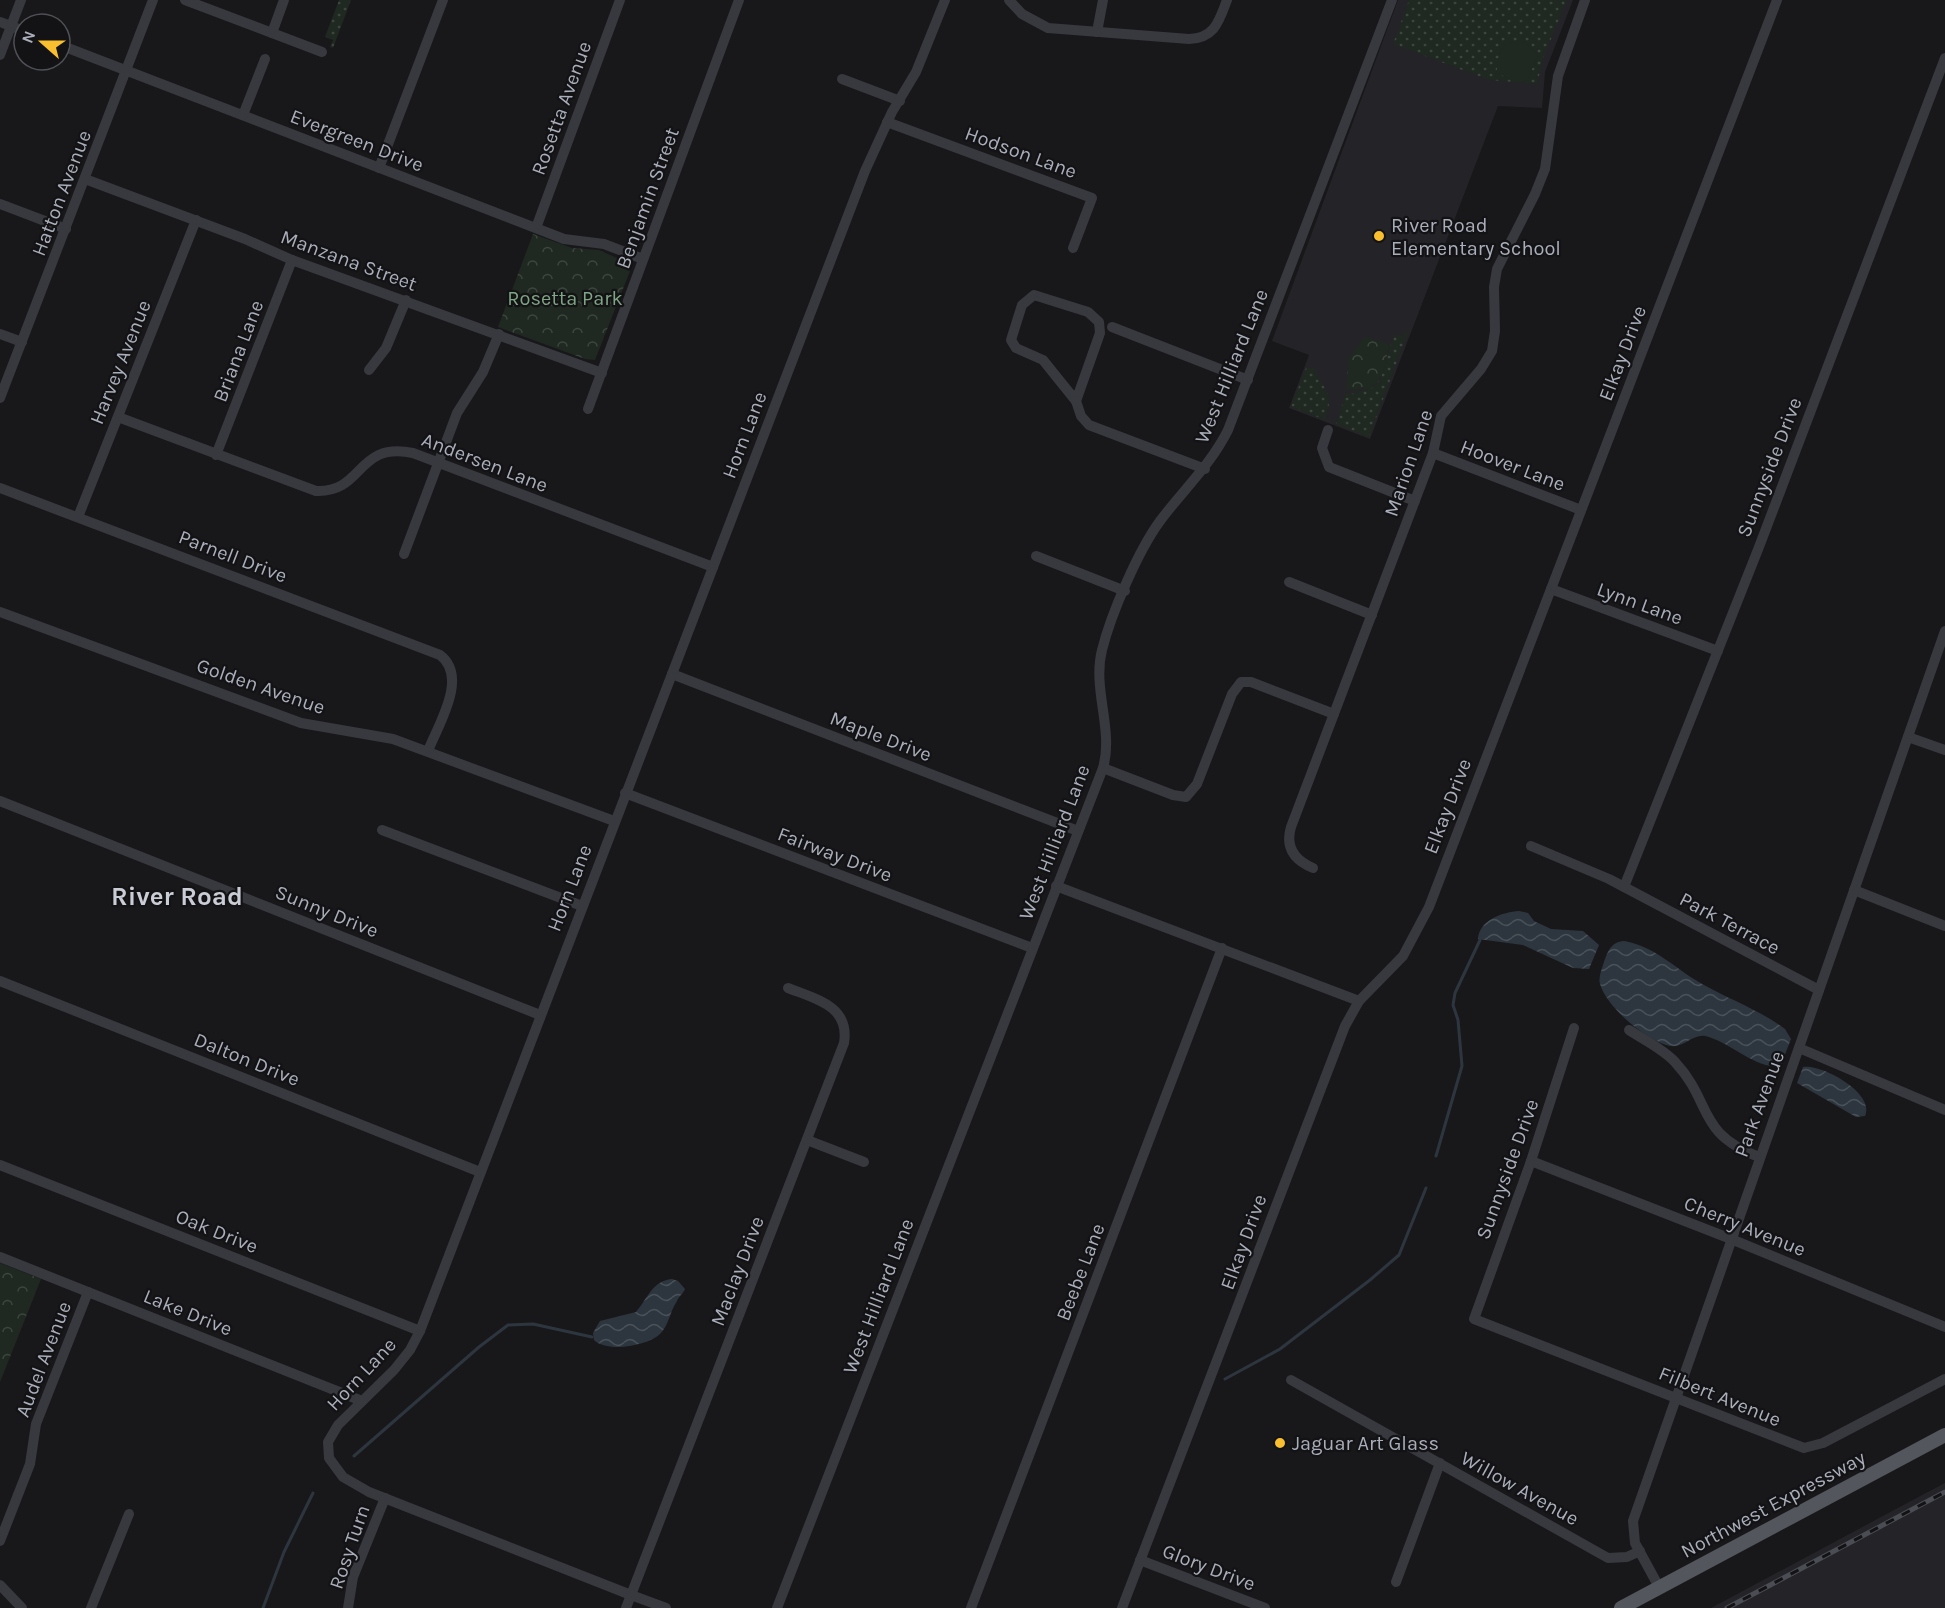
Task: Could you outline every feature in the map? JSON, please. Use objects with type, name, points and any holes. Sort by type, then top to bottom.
[{"type":"main road","name":"Northwest Expressway","points":[[1621,1608],[1945,1435]]},
{"type":"street","points":[[0,55],[21,0]]},
{"type":"street","name":"Hatton Avenue","points":[[0,398],[153,0]]},
{"type":"street","points":[[185,0],[322,52]]},
{"type":"street","points":[[272,33],[284,0]]},
{"type":"street","points":[[379,168],[443,0]]},
{"type":"street","name":"Rosetta Avenue","points":[[536,228],[620,0]]},
{"type":"street","name":"Benjamin Street","points":[[588,409],[739,0]]},
{"type":"street","name":"Horn Lane","points":[[666,1608],[385,1498],[343,1477],[328,1458],[330,1438],[405,1357],[420,1331],[857,191],[887,122],[916,72],[945,0]]},
{"type":"street","points":[[1009,0],[1022,14],[1048,28],[1189,39],[1204,38],[1211,33],[1227,0]]},
{"type":"street","points":[[1097,32],[1103,0]]},
{"type":"street","name":"West Hilliard Lane","points":[[777,1608],[1102,768],[1106,743],[1100,688],[1100,662],[1105,640],[1125,591],[1158,523],[1205,469],[1224,438],[1392,0]]},
{"type":"street","name":"Marion Lane","points":[[1313,868],[1293,855],[1289,834],[1415,501],[1432,453],[1441,416],[1481,369],[1492,351],[1495,331],[1494,286],[1497,269],[1545,170],[1556,83],[1585,0]]},
{"type":"street","name":"Elkay Drive","points":[[1122,1608],[1345,1026],[1359,1001],[1403,956],[1422,922],[1777,0]]},
{"type":"street","points":[[0,22],[11,26]]},
{"type":"street","name":"Evergreen Drive","points":[[72,49],[536,228],[573,241],[604,244],[643,259]]},
{"type":"street","name":"Sunnyside Drive","points":[[1624,887],[1718,651],[1945,58]]},
{"type":"street","points":[[243,115],[265,59]]},
{"type":"street","points":[[842,79],[900,101]]},
{"type":"street","name":"Hodson Lane","points":[[887,122],[1092,198],[1073,248]]},
{"type":"street","name":"Manzana Street","points":[[85,179],[196,220],[292,260],[602,373]]},
{"type":"street","points":[[0,204],[66,229]]},
{"type":"street","name":"Harvey Avenue","points":[[78,517],[196,220]]},
{"type":"street","name":"Briana Lane","points":[[216,455],[292,260]]},
{"type":"street","points":[[1077,401],[1100,333],[1099,322],[1088,312],[1039,295],[1029,297],[1022,305],[1012,331],[1013,343],[1016,348],[1043,360],[1077,401],[1081,416],[1089,425],[1205,469]]},
{"type":"street","points":[[369,370],[386,348],[406,300]]},
{"type":"street","points":[[1112,327],[1248,380]]},
{"type":"street","points":[[0,334],[22,342]]},
{"type":"street","points":[[404,554],[462,402],[483,372],[498,334]]},
{"type":"street","name":"Andersen Lane","points":[[118,417],[316,491],[327,491],[350,481],[373,456],[391,450],[413,453],[713,567]]},
{"type":"street","points":[[1328,430],[1322,448],[1323,456],[1329,467],[1415,501]]},
{"type":"street","name":"Hoover Lane","points":[[1432,453],[1581,510]]},
{"type":"street","name":"Parnell Drive","points":[[0,488],[434,652],[450,664],[453,684],[428,752]]},
{"type":"street","points":[[1036,556],[1125,591]]},
{"type":"street","points":[[1289,582],[1372,615]]},
{"type":"street","name":"Lynn Lane","points":[[1551,589],[1718,651]]},
{"type":"street","name":"Golden Avenue","points":[[0,612],[301,723],[379,736],[614,821]]},
{"type":"street","name":"Park Avenue","points":[[1659,1587],[1633,1538],[1633,1521],[1945,631]]},
{"type":"street","name":"Maple Drive","points":[[672,674],[1078,831]]},
{"type":"street","points":[[1102,768],[1173,795],[1185,802],[1197,784],[1239,679],[1334,714]]},
{"type":"street","points":[[1908,736],[1945,750]]},
{"type":"street","name":"Fairway Drive","points":[[625,793],[1032,948]]},
{"type":"street","name":"Sunny Drive","points":[[0,801],[540,1015]]},
{"type":"street","points":[[382,830],[582,906]]},
{"type":"street","name":"Park Terrace","points":[[1531,846],[1624,887],[1819,990]]},
{"type":"street","points":[[1056,886],[1359,1001]]},
{"type":"street","points":[[1854,890],[1945,926]]},
{"type":"street","name":"Beebe Lane","points":[[971,1608],[1222,948]]},
{"type":"street","name":"Dalton Drive","points":[[0,981],[480,1172]]},
{"type":"street","name":"Maclay Drive","points":[[626,1608],[844,1043],[845,1027],[831,1005],[788,988]]},
{"type":"street","name":"Sunnyside Drive","points":[[1476,1321],[1473,1315],[1532,1161],[1575,1028]]},
{"type":"street","points":[[1629,1030],[1675,1062],[1690,1082],[1717,1133],[1732,1145],[1759,1157]]},
{"type":"street","points":[[1799,1048],[1945,1110]]},
{"type":"street","points":[[807,1140],[864,1162]]},
{"type":"street","name":"Cherry Avenue","points":[[1532,1161],[1731,1239],[1945,1327]]},
{"type":"street","name":"Oak Drive","points":[[0,1165],[420,1331]]},
{"type":"street","name":"Lake Drive","points":[[0,1257],[362,1401]]},
{"type":"street","name":"Audel Avenue","points":[[0,1541],[30,1464],[38,1417],[88,1292]]},
{"type":"street","name":"Filbert Avenue","points":[[1476,1321],[1804,1448],[1823,1443],[1945,1379]]},
{"type":"street","name":"Willow Avenue","points":[[1291,1380],[1608,1557],[1628,1557],[1640,1551]]},
{"type":"street","points":[[1396,1582],[1440,1463]]},
{"type":"street","name":"Rosy Turn","points":[[348,1608],[353,1577],[385,1498]]},
{"type":"street","points":[[92,1608],[129,1514]]},
{"type":"street","name":"Glory Drive","points":[[1140,1560],[1265,1608]]},
{"type":"street","points":[[0,1585],[22,1608]]},
{"type":"shaded area","name":"River Road Elementary School","points":[[1398,0],[1573,0],[1545,72],[1542,108],[1498,106],[1370,439],[1289,408],[1309,355],[1272,341]]},
{"type":"shaded area","points":[[1945,1483],[1945,1608],[1711,1608],[1924,1494]]},
{"type":"green space","points":[[339,0],[351,0],[333,48],[330,47],[333,40],[325,37]]},
{"type":"green space","points":[[1409,0],[1567,0],[1544,56],[1537,84],[1489,80],[1393,44]]},
{"type":"green space","points":[[1515,41],[1525,43],[1538,54],[1528,79],[1521,83],[1496,73],[1502,49]]},
{"type":"green space","name":"Rosetta Park","points":[[533,234],[572,248],[599,250],[630,264],[630,271],[595,360],[585,359],[498,327]]},
{"type":"green space","points":[[1409,329],[1369,437],[1336,424],[1346,393],[1356,394],[1355,391],[1366,390],[1374,386],[1380,379],[1396,334],[1402,336]]},
{"type":"green space","points":[[1365,336],[1389,344],[1384,369],[1370,389],[1346,390],[1348,359]]},
{"type":"green space","points":[[1314,367],[1330,398],[1326,420],[1291,407],[1306,368]]},
{"type":"green space","points":[[0,1263],[41,1279],[0,1382]]},
{"type":"water","points":[[1519,911],[1528,913],[1534,921],[1551,929],[1583,931],[1599,945],[1589,969],[1573,968],[1523,945],[1478,939],[1479,932],[1487,922],[1499,915]]},
{"type":"water","points":[[1624,941],[1646,948],[1704,985],[1756,1011],[1785,1029],[1791,1039],[1780,1067],[1752,1060],[1704,1036],[1699,1036],[1681,1045],[1671,1046],[1651,1038],[1630,1023],[1611,1003],[1600,984],[1601,970],[1609,951],[1616,943]]},
{"type":"water","points":[[1803,1067],[1822,1070],[1845,1082],[1862,1098],[1866,1107],[1865,1116],[1856,1117],[1797,1083]]},
{"type":"water","points":[[665,1280],[678,1281],[685,1289],[660,1334],[637,1345],[617,1347],[600,1344],[594,1340],[593,1333],[600,1321],[636,1312],[655,1287]]},
{"type":"waterway","points":[[1436,1156],[1462,1066],[1458,1020],[1453,1005],[1455,993],[1480,940]]},
{"type":"waterway","points":[[1225,1379],[1280,1349],[1399,1255],[1426,1188]]},
{"type":"waterway","points":[[354,1456],[479,1347],[508,1325],[533,1324],[592,1337]]},
{"type":"waterway","points":[[263,1608],[284,1552],[313,1493]]},
{"type":"railway","points":[[1727,1608],[1945,1492]]},
{"type":"place","name":"River Road Elementary School","points":[[1379,236]]},
{"type":"place","name":"Jaguar Art Glass","points":[[1280,1443]]},
{"type":"district","name":"River Road","points":[[177,896]]}]
